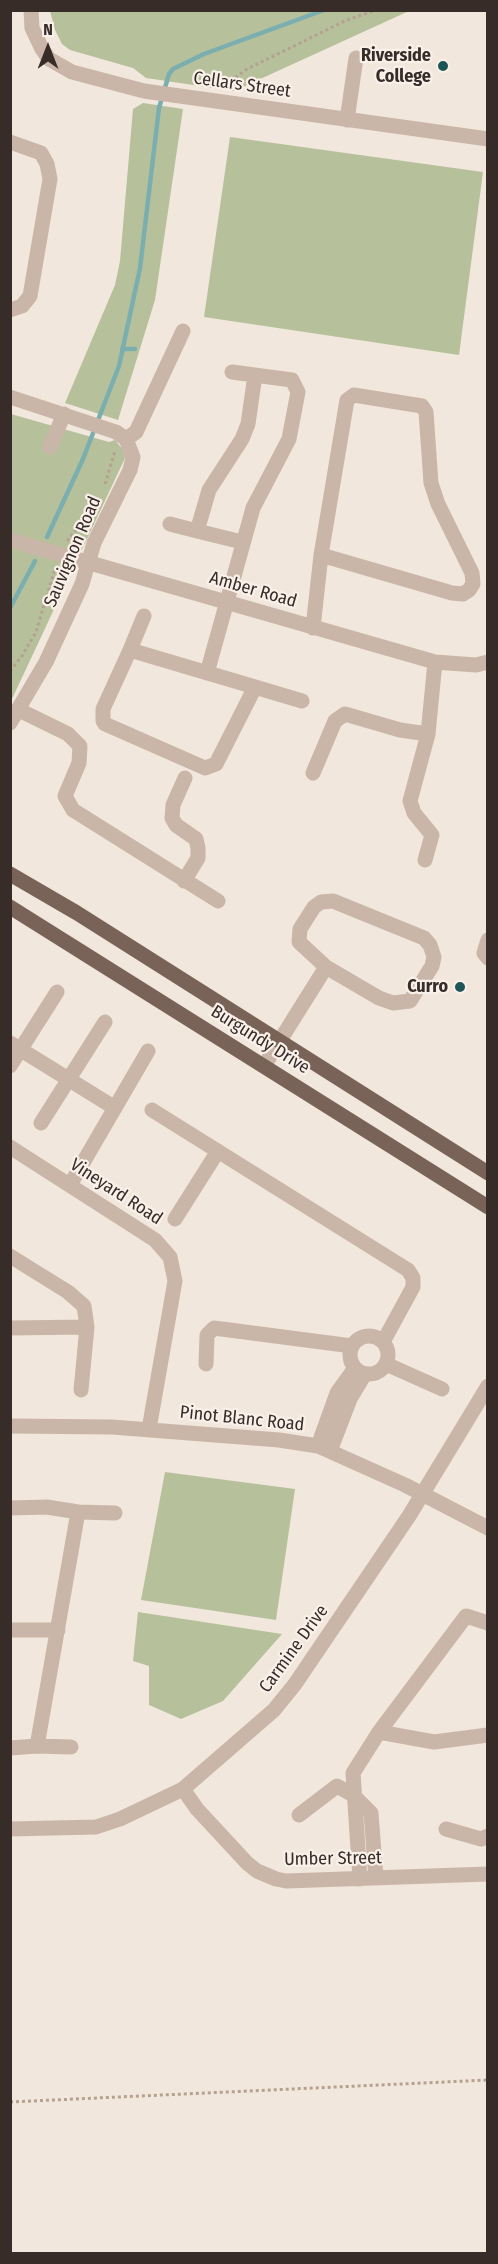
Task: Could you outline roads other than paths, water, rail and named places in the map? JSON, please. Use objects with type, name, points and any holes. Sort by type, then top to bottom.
[{"type":"main road","name":"Burgundy Drive","points":[[10,874],[488,1173]]},
{"type":"main road","name":"Burgundy Drive","points":[[10,907],[488,1207]]},
{"type":"street","name":"Cellars Street","points":[[31,10],[30,17],[36,38],[49,59],[72,72],[144,91],[488,139]]},
{"type":"street","points":[[347,120],[356,58]]},
{"type":"street","points":[[10,141],[41,153],[47,164],[50,179],[34,283],[30,296],[22,306],[10,310]]},
{"type":"street","points":[[10,397],[121,435],[136,432],[183,331]]},
{"type":"street","points":[[207,673],[252,508],[289,440],[298,392],[292,380],[232,372]]},
{"type":"street","points":[[197,531],[209,490],[242,439],[248,424],[255,375]]},
{"type":"street","points":[[313,628],[321,555],[347,400],[354,395],[422,406],[426,412],[431,483],[438,504],[472,573],[472,584],[469,590],[463,594],[452,594],[321,555]]},
{"type":"street","points":[[50,447],[66,415]]},
{"type":"street","name":"Sauvignon Road","points":[[10,723],[46,663],[82,584],[94,543],[132,464],[132,451],[121,435]]},
{"type":"street","points":[[170,524],[242,542]]},
{"type":"street","name":"Amber Road","points":[[13,541],[435,663],[476,665],[488,662]]},
{"type":"street","points":[[144,616],[103,709],[103,721],[205,768],[220,760],[255,687]]},
{"type":"street","points":[[130,650],[302,700]]},
{"type":"street","points":[[425,860],[432,835],[414,813],[410,801],[428,734],[435,663]]},
{"type":"street","points":[[19,710],[68,734],[80,746],[79,764],[65,796],[73,810],[218,901]]},
{"type":"street","points":[[313,773],[335,721],[345,714],[400,730],[428,734]]},
{"type":"street","points":[[184,881],[198,858],[196,839],[176,825],[172,818],[173,805],[185,778]]},
{"type":"street","points":[[327,900],[424,939],[430,945],[434,957],[426,977],[410,1001],[402,1004],[379,998],[326,967],[304,949],[298,936],[314,907],[327,900]]},
{"type":"street","points":[[488,940],[484,953],[488,958]]},
{"type":"street","points":[[264,1066],[326,967]]},
{"type":"street","points":[[10,1066],[16,1046],[57,992]]},
{"type":"street","points":[[41,1123],[105,1022]]},
{"type":"street","points":[[16,1046],[115,1108]]},
{"type":"street","points":[[70,1185],[148,1051]]},
{"type":"street","points":[[152,1110],[408,1270],[413,1278],[413,1287],[382,1342]]},
{"type":"street","name":"Vineyard Road","points":[[10,1147],[155,1240],[166,1250],[173,1265],[175,1281],[149,1429]]},
{"type":"street","points":[[176,1219],[218,1151]]},
{"type":"street","points":[[10,1256],[77,1299],[86,1312],[87,1327],[81,1390]]},
{"type":"street","points":[[10,1328],[87,1327]]},
{"type":"street","points":[[206,1364],[207,1335],[214,1328],[352,1346],[366,1336],[382,1342],[388,1352],[386,1364],[377,1372],[360,1371],[350,1358],[352,1346]]},
{"type":"street","points":[[386,1364],[442,1389]]},
{"type":"street","points":[[324,1449],[350,1399],[360,1371]]},
{"type":"street","name":"Carmine Drive","points":[[10,1829],[96,1827],[120,1819],[183,1789],[204,1773],[277,1706],[423,1494],[488,1386]]},
{"type":"street","name":"Pinot Blanc Road","points":[[10,1426],[149,1429],[279,1440],[324,1449],[423,1494],[488,1528]]},
{"type":"street","points":[[10,1508],[47,1507],[78,1512],[116,1513]]},
{"type":"street","points":[[37,1746],[78,1512]]},
{"type":"street","points":[[353,1795],[353,1773],[379,1732],[466,1616],[488,1623]]},
{"type":"street","points":[[10,1630],[58,1630]]},
{"type":"street","points":[[379,1732],[434,1742],[488,1735]]},
{"type":"street","points":[[10,1748],[71,1747]]},
{"type":"street","points":[[299,1815],[337,1786],[353,1795],[371,1813],[368,1878]]},
{"type":"street","name":"Umber Street","points":[[183,1789],[197,1809],[248,1863],[268,1877],[286,1881],[488,1874]]},
{"type":"street","points":[[446,1829],[481,1839],[488,1836]]},
{"type":"waterway","points":[[47,537],[83,459],[119,366],[140,268],[159,108],[169,74],[173,69],[204,54],[324,10]]},
{"type":"waterway","points":[[122,349],[135,349]]},
{"type":"waterway","points":[[10,608],[35,561]]},
{"type":"place","name":"Riverside College","points":[[443,66]]},
{"type":"place","name":"Curro","points":[[460,987]]}]
